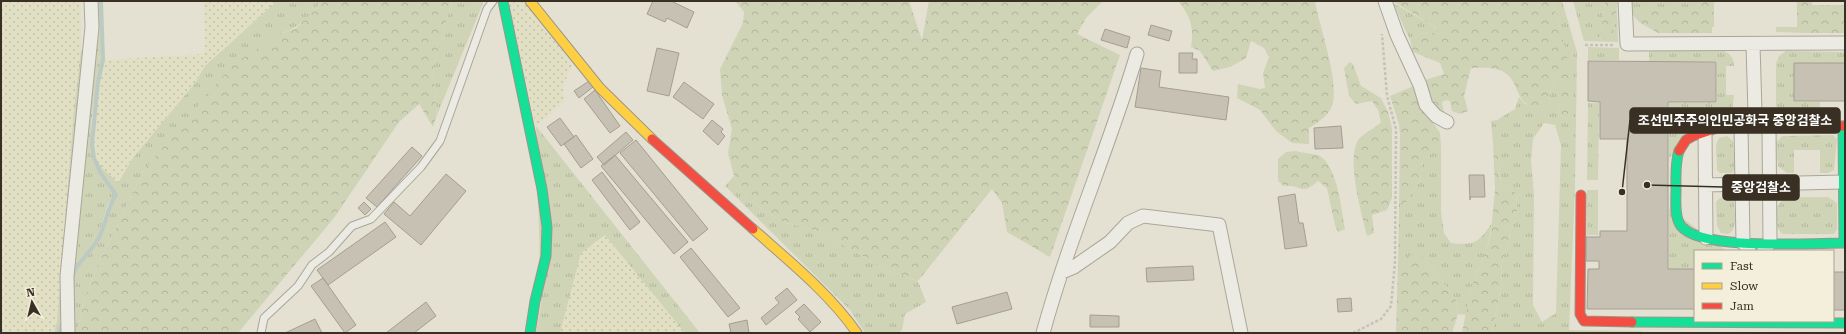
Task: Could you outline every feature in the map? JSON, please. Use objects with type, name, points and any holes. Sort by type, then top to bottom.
[{"type":"street","points":[[68,333],[67,276],[92,27],[91,1]]},
{"type":"street","points":[[503,1],[542,190],[547,227],[546,256],[535,301],[530,333]]},
{"type":"street","points":[[530,1],[549,21],[601,89],[625,114],[736,213],[834,304],[850,322],[857,333]]},
{"type":"street","points":[[1385,1],[1397,35],[1420,85],[1426,105],[1436,116],[1447,122]]},
{"type":"street","points":[[1625,1],[1627,44],[1845,43]]},
{"type":"street","points":[[1753,44],[1755,112],[1768,127],[1769,184],[1766,247]]},
{"type":"street","points":[[1043,333],[1062,272],[1120,111],[1137,54]]},
{"type":"street","points":[[1747,247],[1742,184],[1741,127],[1755,112]]},
{"type":"street","points":[[1843,126],[1844,242],[1747,247],[1706,238],[1689,232],[1681,226],[1678,218],[1676,158],[1682,143],[1690,137],[1705,130],[1717,128],[1768,127],[1843,126]]},
{"type":"street","points":[[1705,130],[1706,238]]},
{"type":"street","points":[[1705,185],[1843,182]]},
{"type":"street","points":[[1581,195],[1580,314],[1584,321],[1756,326],[1845,324]]},
{"type":"street","points":[[1062,272],[1074,267],[1110,242],[1128,223],[1143,216],[1220,225],[1241,333]]},
{"type":"lane","points":[[261,333],[264,318],[298,286],[312,265],[329,252],[352,226],[371,219],[421,167],[440,141],[487,9],[493,1]]},
{"type":"path","points":[[1353,333],[1381,319],[1391,306],[1395,262],[1396,129],[1387,96],[1383,32]]},
{"type":"path","points":[[1585,45],[1627,44]]},
{"type":"shaded area","points":[[1,1],[81,1],[81,50],[74,109],[57,321],[54,333],[1,333]]},
{"type":"shaded area","points":[[204,1],[277,1],[205,66],[195,83],[133,158],[118,184],[103,169],[95,158],[93,144],[99,82],[104,60],[202,54],[205,51]]},
{"type":"shaded area","points":[[508,1],[526,1],[573,65],[564,83],[563,92],[565,101],[536,126]]},
{"type":"shaded area","points":[[605,235],[685,333],[560,333],[581,253]]},
{"type":"green space","points":[[92,1],[100,1],[102,60],[95,54]]},
{"type":"green space","points":[[277,1],[322,1],[303,22],[278,35],[144,170],[94,273],[83,304],[77,333],[70,333],[68,277],[91,48],[102,60],[95,95],[91,148],[99,173],[115,195],[108,204],[97,240],[77,266],[72,277],[73,320],[75,319],[74,277],[79,267],[98,241],[110,205],[117,196],[101,172],[95,158],[103,169],[118,183],[133,158],[195,83],[205,66]]},
{"type":"green space","points":[[322,1],[452,1],[433,69],[437,115],[433,127],[419,104],[399,122],[334,218],[238,333],[77,333],[83,304],[94,273],[144,170],[232,65],[278,35],[296,28],[317,8]]},
{"type":"green space","points":[[452,1],[484,1],[437,115],[433,69]]},
{"type":"green space","points":[[735,1],[909,1],[922,40],[929,1],[1103,1],[1086,18],[1077,34],[1120,55],[1050,257],[1007,232],[1002,203],[992,189],[918,281],[888,271],[821,232],[783,222],[748,200],[734,176],[728,153],[732,129],[722,95],[720,69],[743,23],[744,12]]},
{"type":"green space","points":[[1178,1],[1315,1],[1329,57],[1334,87],[1333,100],[1330,110],[1326,116],[1309,128],[1309,144],[1292,143],[1276,131],[1260,110],[1237,98],[1238,84],[1260,89],[1265,88],[1263,73],[1269,57],[1264,48],[1251,41],[1246,58],[1230,67],[1213,71],[1200,51],[1191,47],[1192,28],[1189,17]]},
{"type":"green space","points":[[1392,1],[1552,1],[1561,30],[1569,75],[1570,89],[1567,119],[1559,115],[1560,87],[1554,79],[1551,88],[1549,106],[1538,110],[1524,102],[1511,78],[1499,70],[1489,68],[1471,68],[1464,96],[1468,111],[1460,114],[1452,111],[1450,101],[1447,100],[1443,101],[1442,103],[1444,113],[1433,103],[1425,80],[1444,74],[1440,63],[1413,52],[1410,40],[1425,33],[1432,35],[1439,34],[1434,26]]},
{"type":"green space","points":[[1552,1],[1562,1],[1577,52],[1575,187],[1569,330],[1641,331],[1641,333],[1492,333],[1501,287],[1502,262],[1517,211],[1516,193],[1507,187],[1501,187],[1497,143],[1493,143],[1491,121],[1497,120],[1515,109],[1519,97],[1525,104],[1549,106],[1551,88],[1554,79],[1561,87],[1559,115],[1567,119],[1560,27]],"holes":[[[1544,123],[1555,125],[1561,145],[1556,313],[1542,322],[1533,305],[1534,195],[1531,160],[1533,139]]]},
{"type":"green space","points":[[1573,1],[1605,1],[1600,39],[1614,31],[1617,10],[1618,42],[1584,41]]},
{"type":"green space","points":[[1605,1],[1617,1],[1616,20],[1611,39],[1600,39]]},
{"type":"green space","points":[[1631,1],[1695,1],[1695,7],[1639,7],[1639,22],[1633,15]]},
{"type":"green space","points":[[1695,1],[1714,1],[1714,27],[1712,27],[1712,33],[1658,33],[1639,22],[1639,7],[1695,7]]},
{"type":"green space","points":[[1797,1],[1812,1],[1812,5],[1845,5],[1845,33],[1805,33],[1805,27],[1797,27]]},
{"type":"green space","points":[[1393,3],[1434,26],[1439,35],[1425,33],[1410,40]]},
{"type":"green space","points":[[1776,27],[1805,27],[1805,33],[1776,32]]},
{"type":"green space","points":[[1588,47],[1619,48],[1619,60],[1588,60]]},
{"type":"green space","points":[[81,50],[85,51],[63,322],[60,325],[58,333],[54,333],[57,321],[74,109]]},
{"type":"green space","points":[[1649,51],[1724,51],[1732,57],[1734,66],[1726,66],[1726,95],[1734,95],[1732,112],[1725,118],[1708,124],[1669,158],[1669,103],[1717,103],[1717,61],[1649,61]]},
{"type":"green space","points":[[1786,51],[1845,52],[1845,63],[1794,63],[1794,102],[1820,102],[1820,112],[1814,118],[1785,119],[1776,110],[1776,63],[1779,56]]},
{"type":"green space","points":[[1350,62],[1353,64],[1361,86],[1381,98],[1388,112],[1392,128],[1392,198],[1387,210],[1372,215],[1374,233],[1367,236],[1354,172],[1355,148],[1359,139],[1381,122],[1378,110],[1372,101],[1356,104],[1349,96],[1344,68]]},
{"type":"green space","points":[[1416,85],[1424,109],[1440,133],[1441,145],[1423,160],[1420,181],[1405,204],[1399,204],[1400,134],[1399,124],[1390,96]]},
{"type":"green space","points":[[1588,103],[1599,103],[1598,180],[1587,180]]},
{"type":"green space","points":[[536,126],[700,333],[685,333],[605,235],[581,253],[560,333],[536,333],[541,303]]},
{"type":"green space","points":[[1833,135],[1837,139],[1834,170],[1828,173],[1820,173],[1820,150],[1794,150],[1794,173],[1787,173],[1778,166],[1776,143],[1782,136]]},
{"type":"green space","points":[[1727,136],[1733,141],[1735,169],[1732,173],[1720,173],[1717,170],[1716,145],[1719,138]]},
{"type":"green space","points":[[1493,143],[1497,143],[1501,187],[1507,187],[1516,193],[1517,211],[1502,262],[1501,287],[1492,333],[1462,333],[1470,290],[1487,250],[1491,232],[1495,189]]},
{"type":"green space","points":[[1441,145],[1441,212],[1444,233],[1451,243],[1471,243],[1480,238],[1492,223],[1487,250],[1470,290],[1467,315],[1458,314],[1456,299],[1424,258],[1398,262],[1399,204],[1405,204],[1420,181],[1423,160]]},
{"type":"green space","points":[[1296,151],[1318,155],[1326,162],[1335,179],[1345,229],[1338,232],[1335,225],[1327,188],[1318,181],[1308,188],[1301,189],[1284,186],[1278,181],[1278,159],[1286,152]]},
{"type":"green space","points":[[734,176],[748,200],[783,222],[821,232],[888,271],[918,281],[926,302],[905,314],[902,330],[899,333],[865,333],[850,310],[725,186]]},
{"type":"green space","points":[[1587,190],[1598,190],[1598,235],[1587,235]]},
{"type":"green space","points":[[1787,197],[1828,197],[1837,203],[1837,229],[1834,234],[1782,234],[1775,219],[1779,204]]},
{"type":"green space","points":[[1720,198],[1731,198],[1734,201],[1735,224],[1734,228],[1728,234],[1721,233],[1717,226],[1716,202]]},
{"type":"green space","points":[[1669,208],[1726,250],[1694,250],[1694,269],[1669,269]]},
{"type":"green space","points":[[1415,253],[1424,258],[1456,299],[1458,314],[1452,333],[1396,333],[1398,262]]},
{"type":"building","points":[[653,1],[671,1],[694,12],[687,28],[667,18],[665,22],[647,14]]},
{"type":"building","points":[[1151,25],[1172,31],[1169,41],[1148,35]]},
{"type":"building","points":[[1105,29],[1130,37],[1127,48],[1101,40]]},
{"type":"building","points":[[657,48],[679,53],[669,96],[647,91]]},
{"type":"building","points":[[1179,53],[1193,53],[1192,59],[1197,59],[1197,73],[1179,73]]},
{"type":"building","points":[[1588,61],[1716,62],[1716,102],[1668,102],[1668,269],[1694,269],[1694,309],[1587,309],[1588,269],[1599,269],[1599,261],[1586,261],[1586,237],[1600,237],[1600,231],[1627,231],[1627,139],[1600,139],[1600,102],[1588,101]]},
{"type":"building","points":[[1794,63],[1845,63],[1845,101],[1794,101]]},
{"type":"building","points":[[1141,68],[1161,71],[1159,87],[1229,97],[1226,120],[1135,107]]},
{"type":"building","points":[[589,81],[593,87],[579,98],[574,91]]},
{"type":"building","points":[[684,82],[714,104],[703,119],[673,97]]},
{"type":"building","points":[[595,90],[620,126],[610,133],[584,99]]},
{"type":"building","points":[[560,118],[574,137],[561,146],[547,127]]},
{"type":"building","points":[[712,120],[723,129],[721,132],[725,136],[718,145],[703,131]]},
{"type":"building","points":[[1341,126],[1343,148],[1315,149],[1314,128]]},
{"type":"building","points":[[626,132],[633,140],[604,165],[597,157]]},
{"type":"building","points":[[576,135],[593,159],[581,168],[564,144]]},
{"type":"building","points":[[636,140],[708,229],[693,241],[620,153]]},
{"type":"building","points":[[412,147],[422,156],[377,207],[366,198]]},
{"type":"building","points":[[615,155],[688,242],[674,254],[601,166]]},
{"type":"building","points":[[602,172],[640,222],[630,230],[592,180]]},
{"type":"building","points":[[446,174],[466,191],[421,245],[384,214],[394,202],[410,216]]},
{"type":"building","points":[[1469,175],[1484,175],[1485,197],[1470,197],[1470,200]]},
{"type":"building","points":[[1295,194],[1299,223],[1303,223],[1307,246],[1285,249],[1278,197]]},
{"type":"building","points":[[364,202],[371,209],[365,215],[358,208]]},
{"type":"building","points":[[385,222],[396,237],[328,285],[317,270]]},
{"type":"building","points":[[691,248],[740,308],[728,317],[680,257]]},
{"type":"building","points":[[1193,266],[1194,280],[1147,282],[1146,268]]},
{"type":"building","points":[[1834,272],[1845,272],[1845,310],[1834,310]]},
{"type":"building","points":[[323,278],[356,325],[345,333],[311,286]]},
{"type":"building","points":[[787,288],[797,300],[766,325],[761,318],[779,303],[775,298]]},
{"type":"building","points":[[1007,292],[1012,309],[957,324],[952,307]]},
{"type":"building","points":[[1351,298],[1352,311],[1338,312],[1337,299]]},
{"type":"building","points":[[426,302],[436,316],[414,333],[386,333]]},
{"type":"building","points":[[804,304],[821,322],[810,332],[798,319],[800,317],[795,312]]},
{"type":"building","points":[[1090,315],[1119,316],[1119,327],[1090,327]]},
{"type":"building","points":[[315,319],[322,333],[285,333]]},
{"type":"building","points":[[747,320],[749,333],[731,333],[729,324]]},
{"type":"waterway","points":[[72,280],[76,269],[100,236],[110,206],[116,195],[100,172],[94,158],[92,144],[98,82],[103,60],[101,1]]},
{"type":"waterway","points":[[59,333],[61,325]]},
{"type":"traffic: fast","points":[[503,1],[542,189],[547,227],[546,256],[535,301],[530,333]]},
{"type":"traffic: fast","points":[[1679,151],[1676,170],[1676,213],[1681,226],[1692,234],[1710,239],[1758,244],[1844,243],[1843,126]]},
{"type":"traffic: fast","points":[[1632,322],[1845,323]]},
{"type":"traffic: slow","points":[[530,1],[600,88],[652,139]]},
{"type":"traffic: slow","points":[[753,229],[821,291],[834,304],[857,333]]},
{"type":"traffic: jam","points":[[1679,151],[1686,140],[1693,136],[1717,128],[1843,126]]},
{"type":"traffic: jam","points":[[652,139],[753,229]]},
{"type":"traffic: jam","points":[[1581,195],[1580,314],[1584,321],[1632,322]]},
{"type":"place","name":"중앙검찰소","points":[[1647,185]]},
{"type":"place","name":"조선민주주의인민공화국 중앙검찰소","points":[[1622,192]]}]
